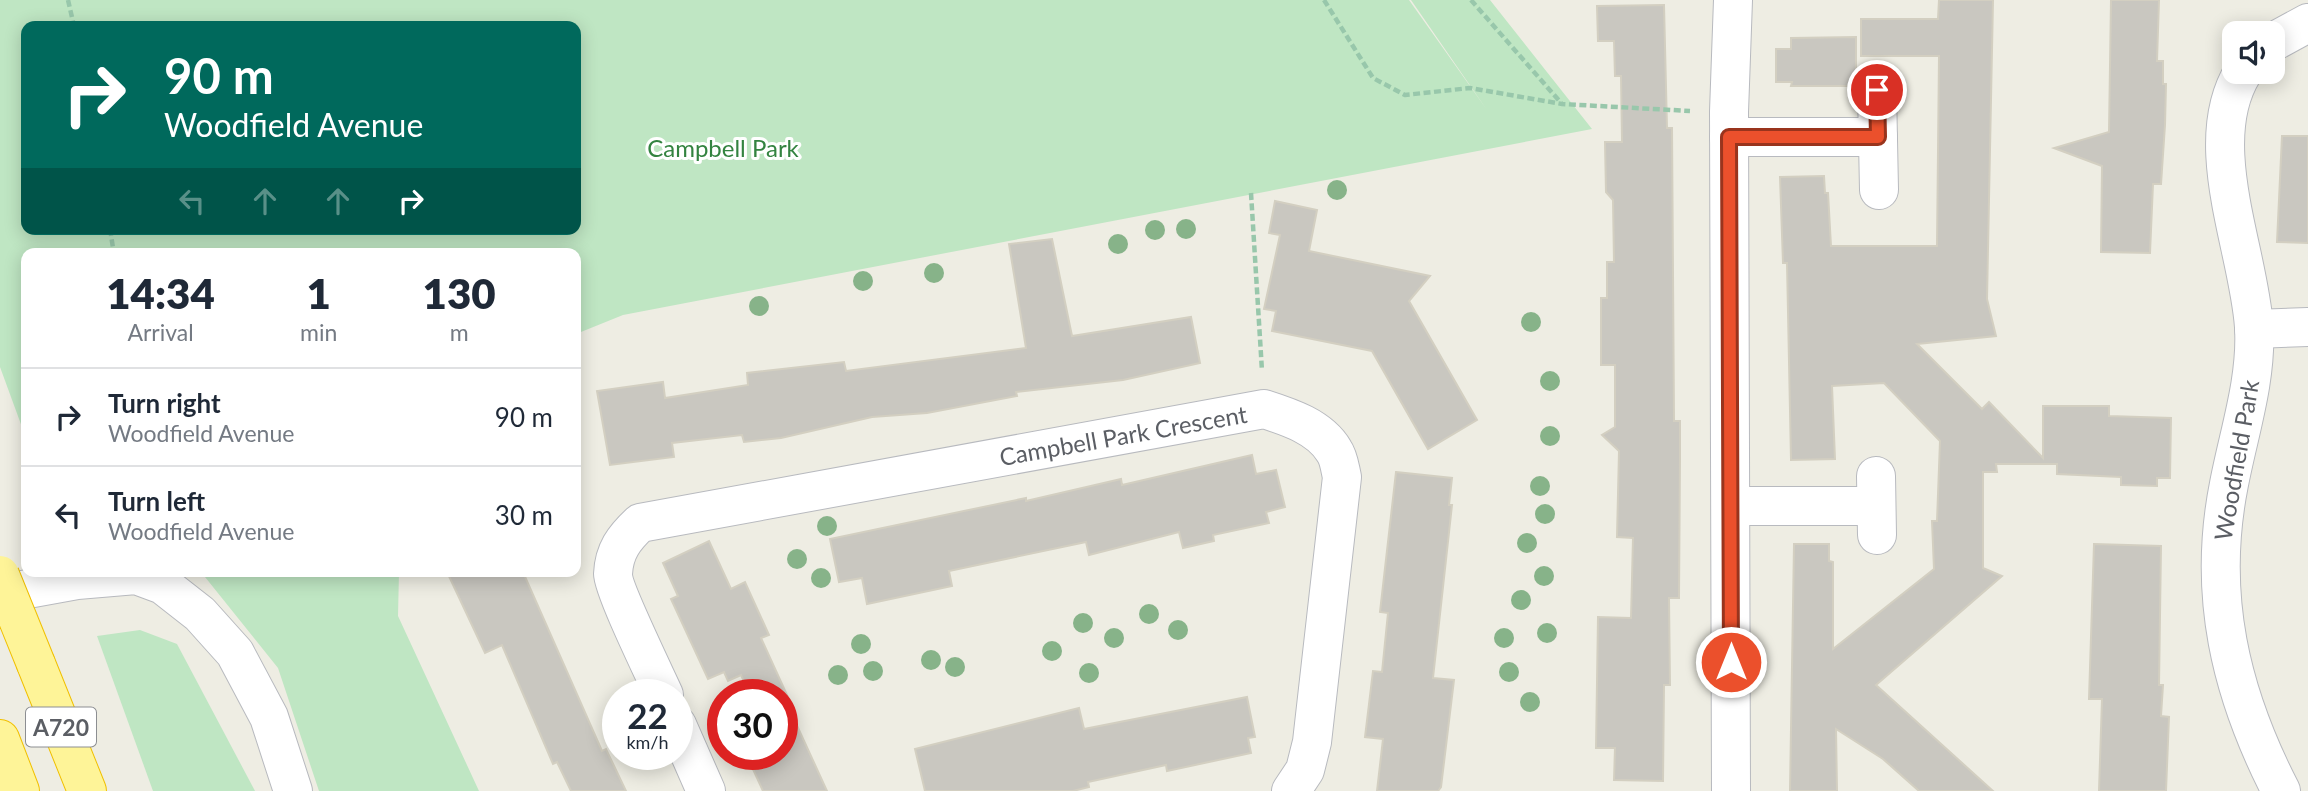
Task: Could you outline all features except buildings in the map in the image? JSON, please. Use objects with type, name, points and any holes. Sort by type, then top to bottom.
[{"type":"highway","name":"A720","points":[[0,575],[87,791]]},
{"type":"highway","name":"A720","points":[[0,739],[20,791]]},
{"type":"street","points":[[1731,791],[1729,124],[1732,0]]},
{"type":"street","points":[[2285,35],[2308,23]]},
{"type":"street","name":"Woodfield Park","points":[[2235,84],[2228,111],[2228,178],[2254,329],[2251,379],[2219,544],[2220,593],[2239,696],[2256,742],[2281,791]]},
{"type":"street","points":[[1877,90],[1880,190]]},
{"type":"street","points":[[1729,124],[1878,137]]},
{"type":"street","points":[[2254,329],[2308,327]]},
{"type":"street","name":"Campbell Park Crescent","points":[[657,679],[613,578],[615,555],[625,536],[640,523],[1264,409],[1293,418],[1318,434],[1335,451],[1342,477],[1312,742],[1305,770],[1291,791]]},
{"type":"street","points":[[1732,506],[1876,506]]},
{"type":"street","points":[[0,594],[77,580],[112,577]]},
{"type":"street","points":[[141,577],[163,585],[200,614],[235,653],[269,717],[293,791]]},
{"type":"street","points":[[693,761],[706,791]]},
{"type":"path","points":[[68,0],[73,21]]},
{"type":"path","points":[[1324,0],[1373,78],[1405,96],[1471,88],[1563,104],[1729,124]]},
{"type":"path","points":[[1471,0],[1563,104]]},
{"type":"path","points":[[1251,193],[1264,409]]},
{"type":"green space","name":"Campbell Park","points":[[0,0],[1409,0],[1487,110],[1411,0],[1490,0],[1592,129],[623,315],[581,332],[581,248],[21,248],[21,424],[0,367]]},
{"type":"green space","points":[[205,577],[399,577],[398,616],[479,791],[319,791],[278,668]]},
{"type":"green space","points":[[140,630],[177,644],[255,791],[153,791],[97,636]]},
{"type":"route","points":[[1731,662],[1729,137],[1878,137],[1877,90]]}]
